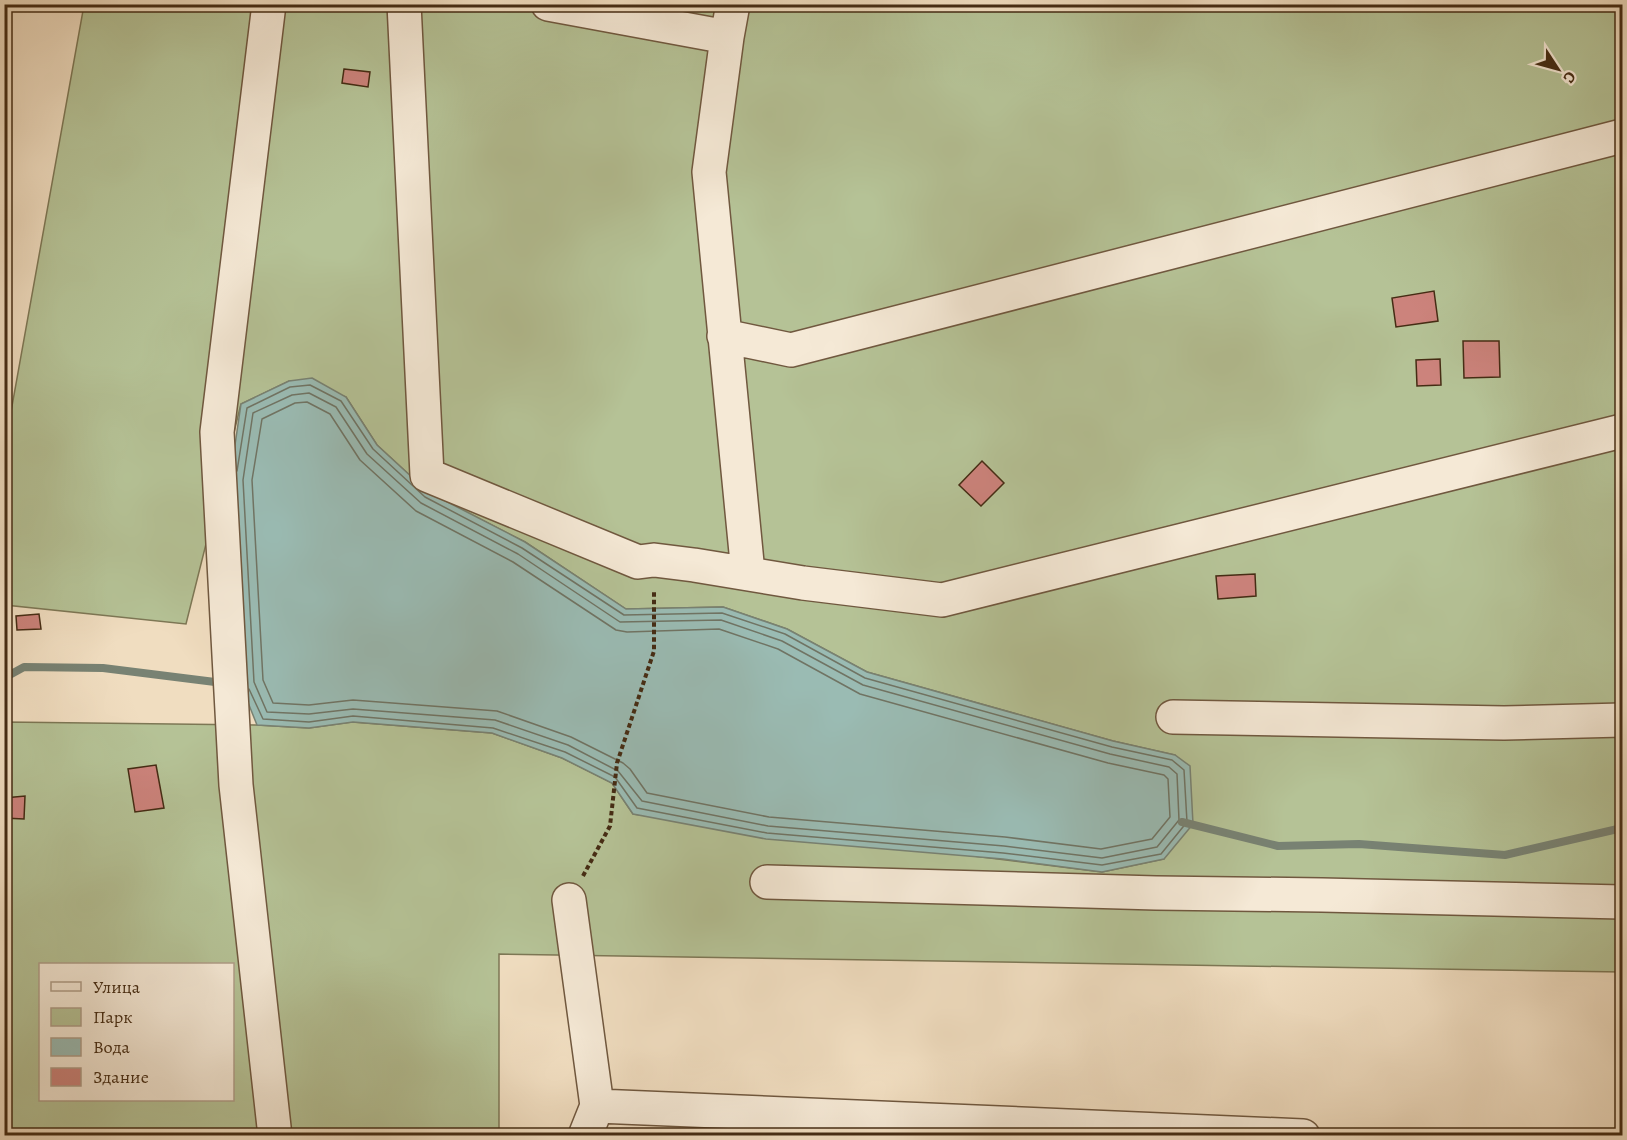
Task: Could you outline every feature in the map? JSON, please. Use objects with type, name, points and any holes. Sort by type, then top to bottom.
[{"type":"lane","points":[[269,4],[217,432],[236,786],[274,1136]]},
{"type":"lane","points":[[404,4],[427,475],[638,561],[654,560],[803,583],[942,600],[1623,431]]},
{"type":"lane","points":[[548,4],[727,37]]},
{"type":"lane","points":[[733,4],[709,172],[748,573]]},
{"type":"lane","points":[[724,336],[791,350],[1623,136]]},
{"type":"lane","points":[[1173,717],[1504,723],[1623,720]]},
{"type":"lane","points":[[767,882],[1156,893],[1623,902]]},
{"type":"lane","points":[[570,900],[591,1121],[1303,1136]]},
{"type":"path","points":[[570,900],[610,826],[617,762],[654,651],[654,560]]},
{"type":"green space","points":[[84,5],[1622,5],[1622,972],[499,954],[499,1135],[5,1136],[5,722],[257,725],[309,728],[352,722],[492,733],[562,758],[612,783],[633,814],[1102,872],[1164,859],[1175,755],[1113,741],[867,672],[787,629],[723,607],[626,609],[525,542],[428,492],[377,445],[346,397],[289,381],[241,404],[186,624],[5,605],[5,445]]},
{"type":"water","points":[[312,378],[346,397],[377,445],[428,492],[525,542],[626,609],[723,607],[787,629],[867,672],[1113,741],[1175,755],[1190,766],[1193,824],[1164,859],[1102,872],[1003,859],[766,839],[633,814],[612,783],[562,758],[492,733],[353,722],[309,728],[257,725],[241,685],[230,479],[241,404],[289,381]]},
{"type":"building","points":[[344,69],[370,72],[368,87],[342,83]]},
{"type":"building","points":[[1434,291],[1438,321],[1396,327],[1392,298]]},
{"type":"building","points":[[1463,341],[1499,341],[1500,377],[1464,378]]},
{"type":"building","points":[[1440,359],[1441,385],[1417,386],[1416,360]]},
{"type":"building","points":[[982,461],[1004,483],[981,506],[959,485]]},
{"type":"building","points":[[1255,574],[1256,596],[1218,599],[1216,576]]},
{"type":"building","points":[[39,614],[41,629],[17,630],[16,616]]},
{"type":"building","points":[[156,765],[164,808],[135,812],[128,769]]},
{"type":"building","points":[[25,796],[24,819],[4,818],[4,798]]},
{"type":"waterway","points":[[4,678],[24,667],[103,668],[223,683]]},
{"type":"waterway","points":[[1182,822],[1278,846],[1359,844],[1505,855],[1622,828]]}]
